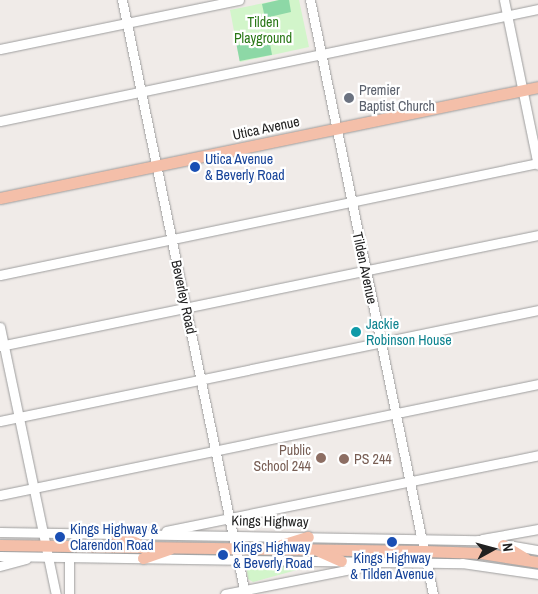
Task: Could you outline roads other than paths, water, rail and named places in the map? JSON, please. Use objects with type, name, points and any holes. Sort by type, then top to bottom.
[{"type":"main road","name":"Utica Avenue","points":[[0,198],[538,86]]},
{"type":"main road","points":[[116,535],[145,540]]},
{"type":"main road","points":[[273,548],[308,537]]},
{"type":"main road","name":"Kings Highway","points":[[0,545],[48,551],[145,540],[178,546],[234,542],[273,548],[425,556],[481,553],[534,562]]},
{"type":"main road","points":[[503,545],[534,562]]},
{"type":"main road","points":[[143,558],[178,546]]},
{"type":"main road","points":[[315,549],[341,561]]},
{"type":"street","name":"Beverley Road","points":[[122,0],[244,592]]},
{"type":"street","points":[[0,49],[240,0]]},
{"type":"street","name":"Tilden Avenue","points":[[310,0],[433,594]]},
{"type":"street","points":[[0,275],[538,164],[504,0]]},
{"type":"street","points":[[0,121],[538,9]]},
{"type":"street","points":[[2,346],[538,235]]},
{"type":"street","points":[[0,420],[538,310]]},
{"type":"street","points":[[0,327],[2,346],[19,417],[56,594]]},
{"type":"street","points":[[0,494],[538,384]]},
{"type":"street","points":[[145,540],[229,519],[538,455]]},
{"type":"street","points":[[478,540],[538,529]]},
{"type":"street","points":[[0,532],[116,535]]},
{"type":"street","name":"Kings Highway","points":[[145,540],[234,542],[308,537],[421,538],[478,540],[538,550]]},
{"type":"street","name":"Kings Highway","points":[[0,556],[29,556],[48,551],[69,558],[389,562],[425,556],[538,574]]},
{"type":"street","points":[[0,566],[23,561],[29,556]]},
{"type":"street","points":[[69,558],[69,594]]},
{"type":"street","points":[[308,560],[310,577]]},
{"type":"street","points":[[225,594],[244,592],[389,562]]},
{"type":"place","name":"Premier Baptist Church","points":[[349,98]]},
{"type":"place","name":"Utica Avenue & Beverly Road","points":[[195,167]]},
{"type":"place","name":"Jackie Robinson House","points":[[356,332]]},
{"type":"place","name":"Public School 244","points":[[321,458]]},
{"type":"place","name":"PS 244","points":[[344,459]]},
{"type":"place","name":"Kings Highway & Clarendon Road","points":[[60,537]]},
{"type":"place","name":"Kings Highway & Tilden Avenue","points":[[392,542]]},
{"type":"place","name":"Kings Highway & Beverly Road","points":[[223,555]]},
{"type":"park label","name":"Tilden Playground","points":[[263,30]]}]
